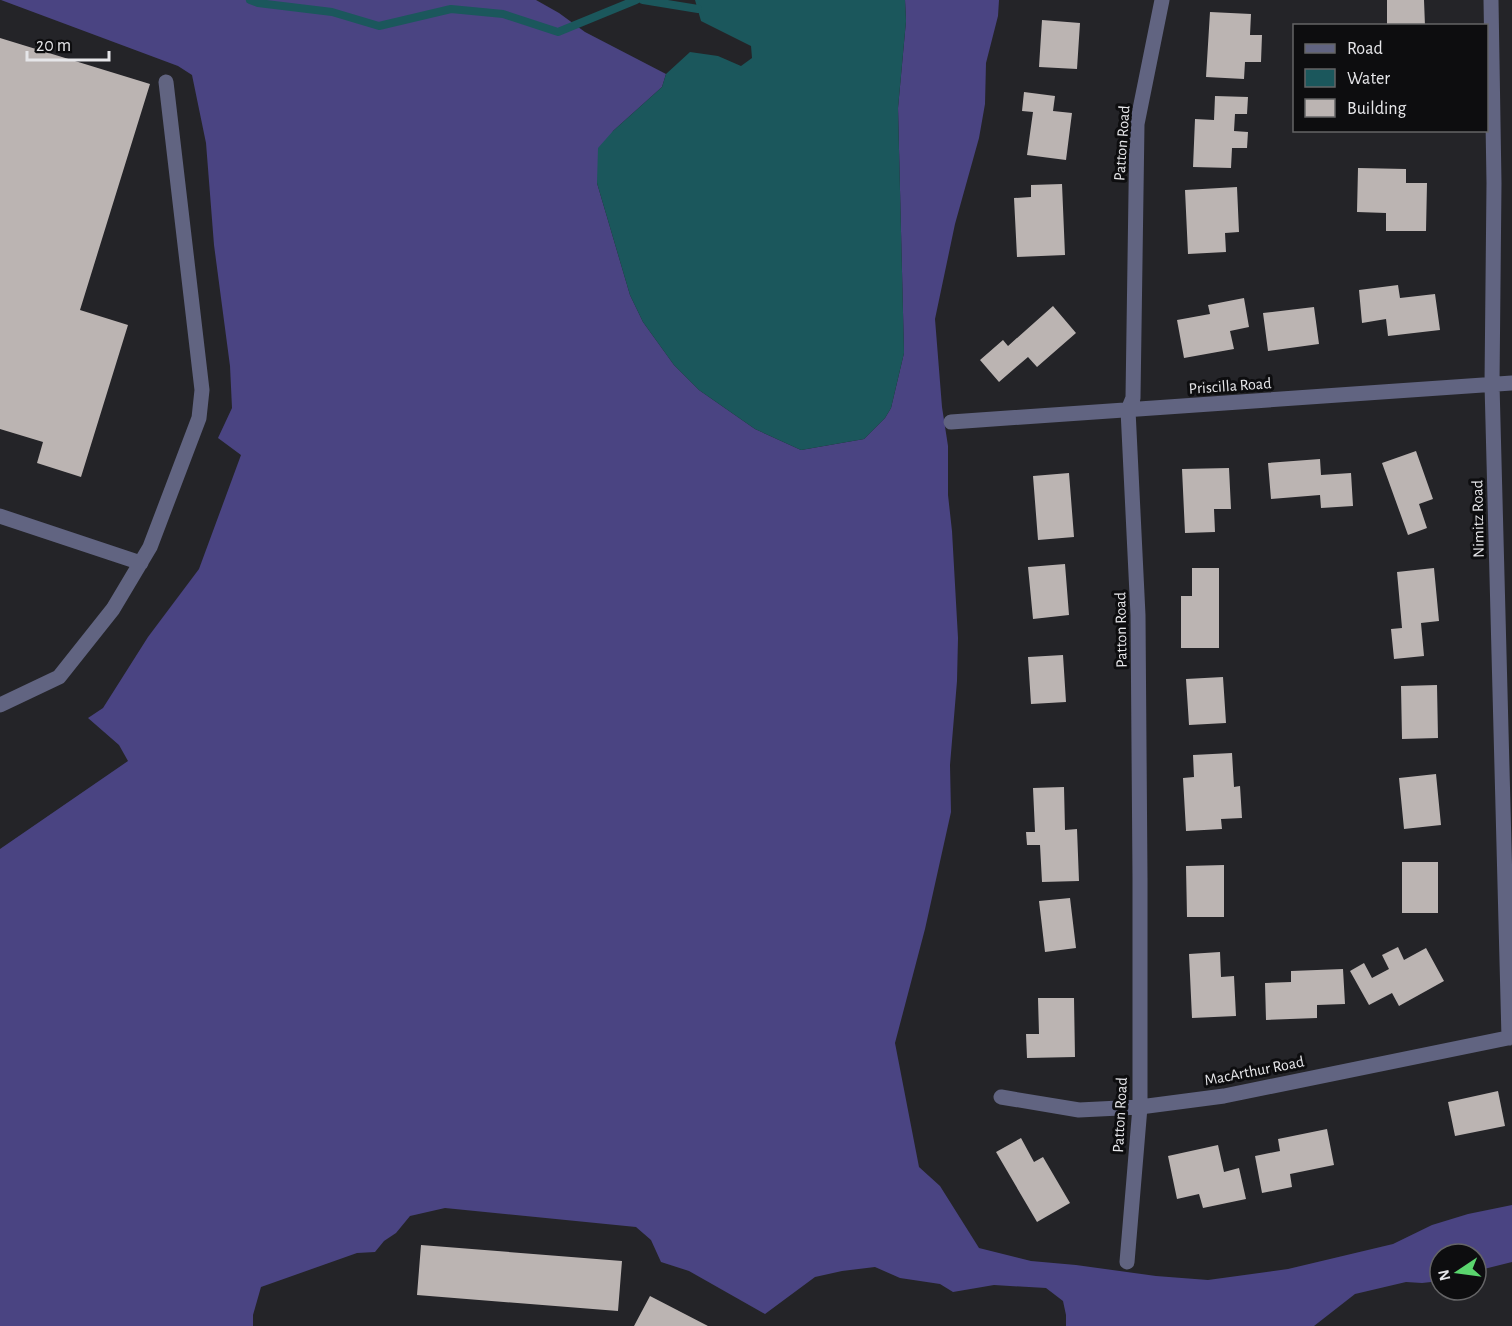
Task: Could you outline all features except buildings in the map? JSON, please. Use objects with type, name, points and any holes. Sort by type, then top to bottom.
[{"type":"street","name":"Patton Road","points":[[1127,1262],[1140,1107],[1138,615],[1128,410],[1132,398],[1137,124],[1162,0]]},
{"type":"street","name":"Nimitz Road","points":[[1491,0],[1494,183],[1492,384],[1511,1037]]},
{"type":"street","points":[[0,705],[59,677],[113,609],[150,547],[199,418],[202,390],[166,82]]},
{"type":"street","name":"Priscilla Road","points":[[951,423],[1512,383]]},
{"type":"street","points":[[0,516],[141,563]]},
{"type":"street","name":"MacArthur Road","points":[[1001,1097],[1079,1110],[1140,1107],[1224,1096],[1511,1037]]},
{"type":"shaded area","points":[[1,0],[536,0],[585,32],[666,74],[662,87],[613,131],[597,183],[630,295],[643,322],[674,365],[699,390],[755,429],[801,450],[864,439],[885,418],[891,408],[904,353],[898,108],[906,21],[905,0],[999,0],[998,16],[986,63],[985,104],[979,138],[955,224],[935,319],[942,407],[948,446],[948,495],[958,638],[950,765],[951,812],[925,929],[895,1043],[919,1167],[940,1186],[979,1248],[1031,1261],[1208,1280],[1288,1269],[1393,1244],[1432,1225],[1468,1214],[1512,1205],[1512,1262],[1488,1268],[1488,1242],[1428,1242],[1428,1282],[1406,1282],[1355,1294],[1314,1326],[1066,1326],[1063,1301],[1046,1288],[994,1285],[953,1292],[940,1284],[900,1278],[875,1267],[815,1277],[765,1314],[689,1271],[661,1262],[651,1240],[636,1227],[445,1208],[410,1216],[396,1233],[384,1241],[375,1252],[357,1253],[261,1287],[253,1315],[253,1326],[0,1326],[0,849],[128,761],[119,745],[88,718],[103,708],[148,637],[199,569],[241,455],[218,438],[232,408],[230,366],[214,245],[206,143],[192,75],[178,66]]},
{"type":"water","points":[[695,0],[905,0],[906,21],[898,108],[904,353],[891,408],[885,418],[864,439],[801,450],[755,429],[699,390],[674,365],[643,322],[630,295],[597,183],[598,148],[613,131],[662,87],[666,74],[690,52],[718,56],[741,66],[752,58],[751,46],[701,21]]},
{"type":"waterway","points":[[250,0],[258,3],[332,12],[379,26],[451,9],[503,14],[558,32],[636,0]]},
{"type":"waterway","points":[[643,0],[698,9]]}]
